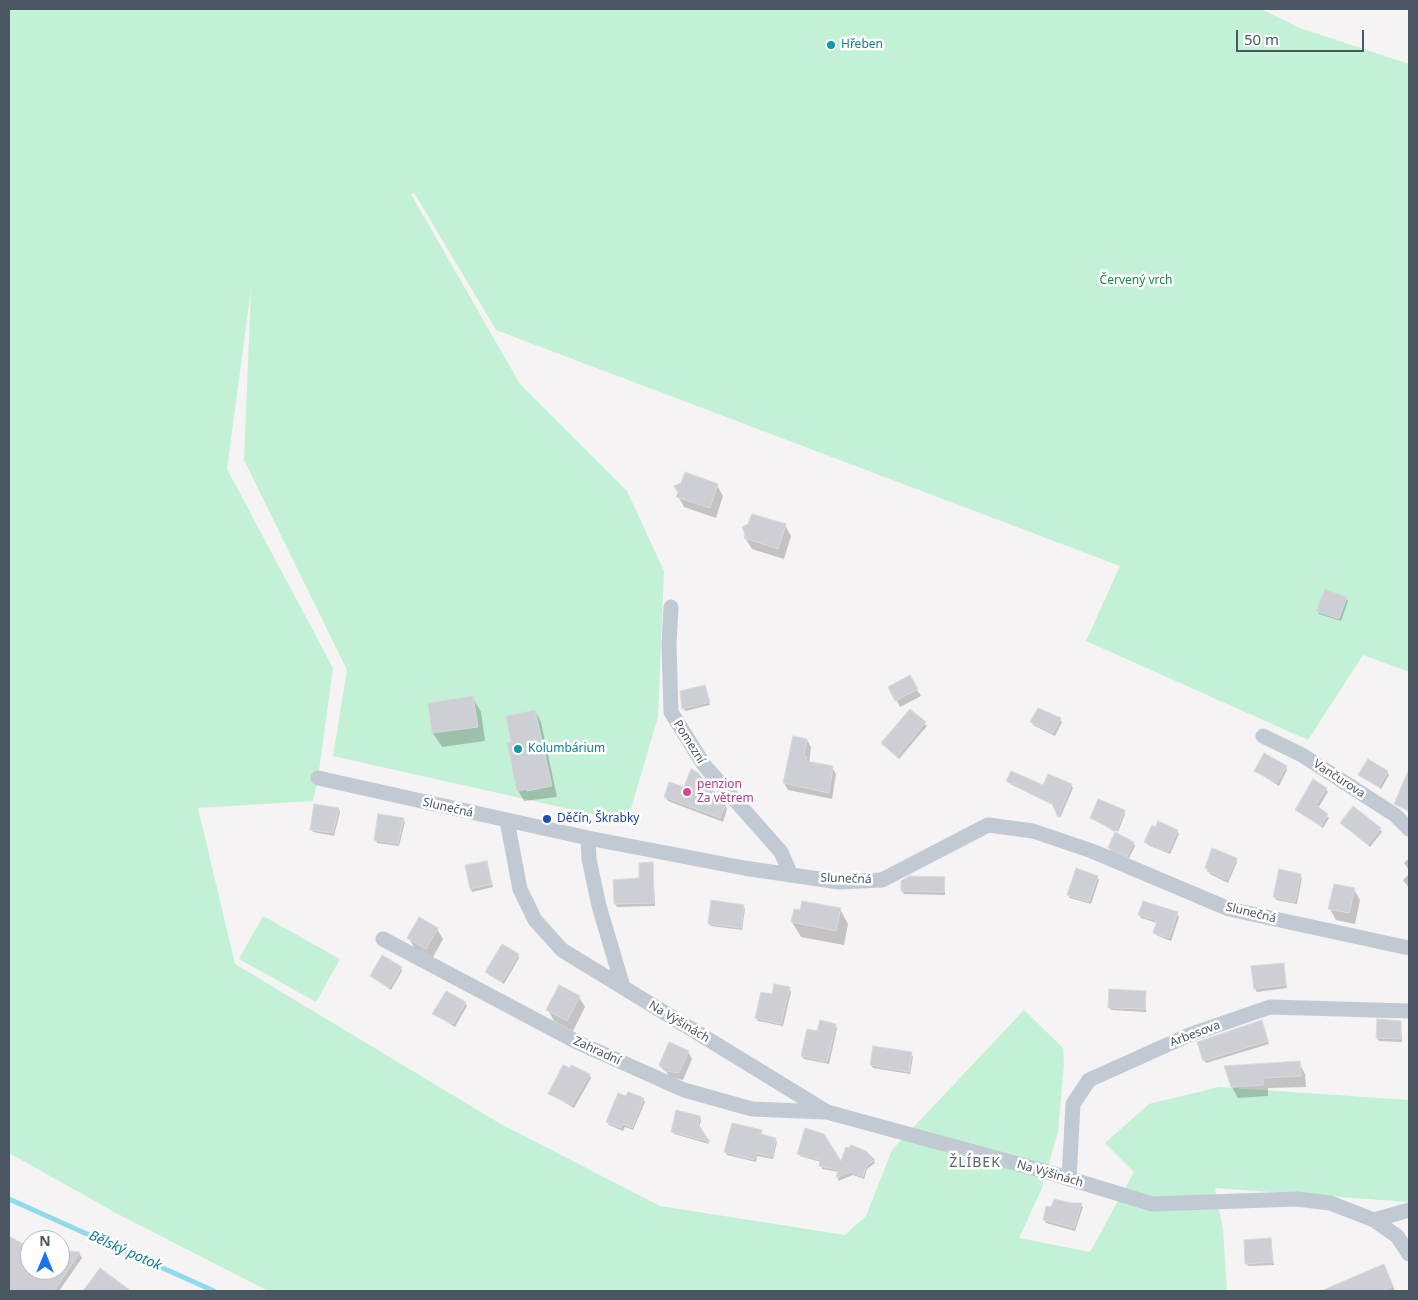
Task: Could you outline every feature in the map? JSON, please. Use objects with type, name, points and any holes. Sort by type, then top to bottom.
[{"type":"street","name":"Pomezní","points":[[671,607],[669,645],[671,712],[704,766],[781,852],[791,876]]},
{"type":"street","name":"Vančurova","points":[[1264,736],[1310,760],[1395,815],[1409,829]]},
{"type":"street","name":"Slunečná","points":[[318,778],[588,838],[791,876],[839,882],[882,880],[988,824],[1033,831],[1092,850],[1229,909],[1409,948]]},
{"type":"street","name":"Na Výšinách","points":[[507,821],[520,889],[535,920],[562,950],[826,1112],[904,1135],[1051,1173],[1152,1204],[1297,1199],[1330,1203],[1374,1220],[1397,1236],[1409,1254]]},
{"type":"street","points":[[588,838],[588,859],[599,906],[623,987]]},
{"type":"street","name":"Zahradní","points":[[383,939],[578,1043],[684,1090],[752,1109],[826,1112]]},
{"type":"street","name":"Arbesova","points":[[1069,1179],[1073,1104],[1089,1080],[1189,1035],[1270,1007],[1409,1011]]},
{"type":"street","points":[[1374,1220],[1409,1210]]},
{"type":"green space","name":"Červený vrch","points":[[9,9],[1261,9],[1300,28],[1409,64],[1409,672],[1363,655],[1308,740],[1086,641],[1120,566],[496,330],[415,194],[411,194],[520,384],[627,491],[664,571],[658,717],[627,822],[333,756],[347,670],[244,460],[251,289],[227,469],[333,668],[318,778],[313,801],[198,808],[235,964],[499,1123],[660,1206],[845,1235],[866,1216],[892,1150],[1024,1010],[1063,1048],[1064,1064],[1058,1132],[1042,1188],[1019,1238],[1090,1252],[1134,1172],[1105,1143],[1149,1104],[1219,1087],[1409,1100],[1409,1202],[1215,1188],[1223,1229],[1227,1291],[268,1291],[116,1213],[9,1153]]},
{"type":"green space","points":[[263,916],[340,959],[316,1002],[239,959]]},
{"type":"building","points":[[685,472],[718,484],[710,508],[676,497],[678,493],[674,486],[681,483]]},
{"type":"building","points":[[752,514],[786,524],[778,549],[744,538],[745,534],[742,527],[748,524]]},
{"type":"building","points":[[1325,589],[1347,597],[1339,619],[1316,611]]},
{"type":"building","points":[[910,675],[918,689],[895,701],[888,687]]},
{"type":"building","points":[[705,685],[710,702],[682,709],[680,691]]},
{"type":"building","points":[[473,696],[478,727],[432,733],[428,703]]},
{"type":"building","points":[[1038,708],[1061,718],[1053,733],[1030,722]]},
{"type":"building","points":[[910,709],[926,722],[897,757],[881,743]]},
{"type":"building","name":"Kolumbárium","points":[[535,710],[552,786],[517,791],[507,743],[511,742],[506,716]]},
{"type":"building","points":[[793,736],[807,739],[804,756],[807,757],[806,761],[833,766],[829,793],[783,783]]},
{"type":"building","points":[[1264,753],[1287,766],[1277,783],[1254,771]]},
{"type":"building","points":[[1368,759],[1388,771],[1379,787],[1358,775]]},
{"type":"building","name":"penzion Za větrem","points":[[691,769],[697,772],[726,804],[720,818],[664,797],[669,782],[684,787]]},
{"type":"building","points":[[1409,769],[1409,811],[1394,804]]},
{"type":"building","points":[[1011,771],[1043,785],[1048,774],[1072,784],[1058,817],[1052,804],[1006,781]]},
{"type":"building","points":[[1313,779],[1327,788],[1316,805],[1328,814],[1321,826],[1295,810]]},
{"type":"building","points":[[1098,799],[1125,810],[1116,831],[1090,818]]},
{"type":"building","points":[[314,804],[339,808],[333,833],[310,830]]},
{"type":"building","points":[[1353,806],[1381,828],[1368,845],[1340,823]]},
{"type":"building","points":[[378,814],[404,818],[398,844],[374,840]]},
{"type":"building","points":[[1158,821],[1178,830],[1168,852],[1144,842],[1152,825],[1155,827]]},
{"type":"building","points":[[1115,832],[1134,842],[1127,856],[1108,848]]},
{"type":"building","points":[[1212,848],[1237,858],[1227,880],[1207,871],[1208,869],[1205,868]]},
{"type":"building","points":[[487,861],[492,884],[470,889],[465,865]]},
{"type":"building","points":[[653,862],[654,903],[614,904],[613,880],[639,878],[639,863]]},
{"type":"building","points":[[1076,868],[1098,876],[1089,902],[1067,895]]},
{"type":"building","points":[[1279,869],[1301,874],[1295,902],[1273,897]]},
{"type":"building","points":[[910,876],[945,877],[944,892],[901,891],[901,881]]},
{"type":"building","points":[[1334,884],[1355,888],[1349,913],[1328,909]]},
{"type":"building","points":[[711,900],[744,905],[741,928],[708,924]]},
{"type":"building","points":[[802,901],[841,908],[836,931],[791,922],[794,909],[800,910]]},
{"type":"building","points":[[1143,901],[1178,912],[1169,938],[1153,933],[1157,921],[1138,915]]},
{"type":"building","points":[[419,917],[438,928],[426,949],[407,938]]},
{"type":"building","points":[[502,944],[519,954],[502,982],[485,972]]},
{"type":"building","points":[[382,955],[402,967],[389,988],[370,976]]},
{"type":"building","points":[[1284,963],[1286,985],[1254,989],[1251,966]]},
{"type":"building","points":[[774,984],[790,987],[781,1024],[755,1018],[761,992],[772,994]]},
{"type":"building","points":[[559,985],[580,996],[567,1021],[546,1010]]},
{"type":"building","points":[[1109,989],[1146,991],[1145,1009],[1108,1008]]},
{"type":"building","points":[[446,991],[466,1002],[453,1024],[432,1014]]},
{"type":"building","points":[[1377,1019],[1401,1021],[1401,1039],[1376,1038]]},
{"type":"building","points":[[820,1020],[836,1024],[827,1062],[801,1056],[807,1029],[817,1031]]},
{"type":"building","points":[[1262,1020],[1268,1041],[1203,1061],[1197,1042]]},
{"type":"building","points":[[669,1042],[689,1051],[679,1073],[665,1071],[659,1065]]},
{"type":"building","points":[[873,1046],[912,1052],[909,1072],[870,1065]]},
{"type":"building","points":[[1300,1061],[1301,1076],[1263,1078],[1263,1085],[1231,1087],[1224,1066]]},
{"type":"building","points":[[563,1065],[570,1068],[571,1065],[590,1074],[572,1105],[548,1094]]},
{"type":"building","points":[[628,1092],[644,1098],[632,1128],[623,1124],[621,1128],[606,1122],[618,1093],[626,1096]]},
{"type":"building","points":[[676,1110],[700,1116],[698,1124],[710,1142],[671,1132]]},
{"type":"building","points":[[732,1123],[762,1130],[761,1134],[776,1138],[772,1157],[756,1153],[754,1160],[724,1152]]},
{"type":"building","points":[[805,1128],[824,1134],[841,1161],[846,1147],[849,1148],[851,1145],[866,1151],[875,1160],[866,1166],[863,1177],[850,1172],[836,1178],[838,1170],[819,1166],[820,1160],[797,1154]]},
{"type":"building","points":[[1054,1199],[1071,1203],[1082,1203],[1074,1228],[1043,1220],[1046,1206],[1051,1207]]},
{"type":"building","points":[[9,1236],[20,1242],[20,1280],[61,1280],[54,1291],[9,1291]]},
{"type":"building","points":[[1271,1238],[1273,1262],[1245,1264],[1244,1240]]},
{"type":"building","points":[[70,1251],[80,1252],[70,1267]]},
{"type":"building","points":[[1384,1264],[1393,1286],[1382,1291],[1321,1291]]},
{"type":"building","points":[[100,1268],[131,1291],[83,1291]]},
{"type":"waterway","name":"Bělský potok","points":[[9,1199],[214,1291]]},
{"type":"place","name":"Hřeben","points":[[831,45]]},
{"type":"place","name":"Kolumbárium","points":[[518,749]]},
{"type":"place","name":"penzion Za větrem","points":[[687,792]]},
{"type":"place","name":"Děčín, Škrabky","points":[[547,819]]},
{"type":"district","name":"ŽLÍBEK","points":[[975,1163]]}]
